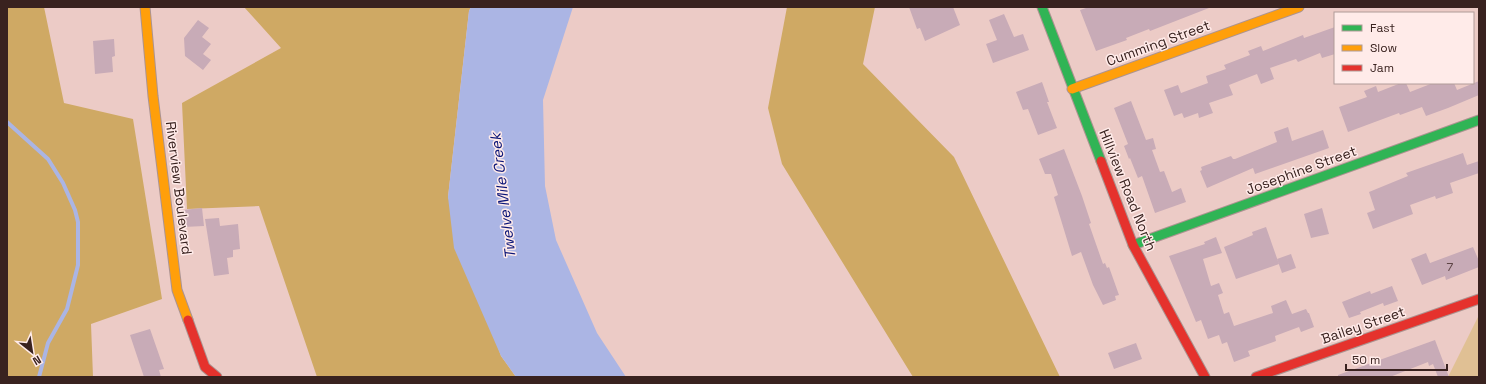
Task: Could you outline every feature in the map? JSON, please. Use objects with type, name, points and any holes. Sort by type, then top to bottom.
[{"type":"street","name":"Riverview Boulevard","points":[[145,7],[153,96],[177,290],[205,367]]},
{"type":"street","name":"Hillview Road North","points":[[1042,7],[1133,246],[1205,377]]},
{"type":"street","name":"Cumming Street","points":[[1072,89],[1299,7]]},
{"type":"street","name":"Josephine Street","points":[[1133,246],[1479,120]]},
{"type":"street","name":"Bailey Street","points":[[1256,377],[1479,299]]},
{"type":"street","points":[[202,377],[205,367],[217,377]]},
{"type":"shaded area","points":[[7,7],[44,7],[64,103],[133,119],[162,299],[91,324],[93,377],[7,377]]},
{"type":"shaded area","points":[[244,7],[471,7],[469,11],[448,197],[501,356],[516,377],[317,377],[259,206],[187,209],[182,103],[281,48]]},
{"type":"shaded area","points":[[787,7],[875,7],[863,64],[954,157],[1060,377],[913,377],[782,164],[768,108]]},
{"type":"shaded area","points":[[1479,315],[1479,377],[1448,377]]},
{"type":"water","name":"Twelve Mile Creek","points":[[471,7],[573,7],[543,100],[545,186],[556,240],[597,333],[626,377],[516,377],[501,356],[454,248],[448,197],[469,11]]},
{"type":"building","points":[[909,7],[953,7],[960,25],[925,41],[920,28],[917,29]]},
{"type":"building","points":[[1089,7],[1209,8],[1150,31],[1149,29],[1126,38],[1127,40],[1096,51],[1080,10]]},
{"type":"building","points":[[1004,14],[1014,37],[1023,34],[1029,50],[993,63],[986,44],[997,40],[989,20]]},
{"type":"building","points":[[198,20],[209,28],[202,37],[211,44],[203,54],[211,60],[203,70],[185,56],[184,38]]},
{"type":"building","points":[[1334,27],[1334,54],[1322,58],[1320,53],[1298,62],[1296,59],[1270,68],[1274,79],[1261,84],[1257,74],[1229,85],[1233,95],[1209,103],[1213,113],[1199,118],[1198,113],[1184,118],[1182,113],[1174,116],[1164,90],[1178,85],[1181,93],[1208,83],[1206,76],[1226,69],[1224,65],[1250,55],[1248,51],[1261,46],[1263,51],[1303,35],[1304,38]]},
{"type":"building","points":[[114,39],[115,56],[112,57],[113,72],[95,74],[93,41]]},
{"type":"building","points":[[1479,81],[1479,95],[1448,108],[1426,116],[1422,107],[1400,115],[1399,113],[1348,132],[1339,107],[1367,97],[1364,91],[1376,86],[1378,92],[1398,84],[1406,84],[1410,92],[1430,84],[1454,84],[1457,90]]},
{"type":"building","points":[[1042,82],[1049,102],[1047,102],[1057,128],[1038,135],[1028,109],[1023,110],[1016,92]]},
{"type":"building","points":[[1131,101],[1146,140],[1153,138],[1156,149],[1152,150],[1160,172],[1164,171],[1172,192],[1181,188],[1186,202],[1155,213],[1142,176],[1138,178],[1130,158],[1129,159],[1124,146],[1128,144],[1114,108]]},
{"type":"building","points":[[1288,127],[1292,141],[1323,130],[1329,148],[1255,174],[1253,168],[1207,188],[1200,171],[1202,170],[1201,167],[1231,156],[1235,159],[1277,142],[1274,132]]},
{"type":"building","points":[[1064,149],[1082,196],[1091,223],[1089,224],[1103,264],[1105,263],[1107,268],[1109,267],[1119,295],[1115,296],[1116,300],[1103,305],[1093,285],[1081,252],[1072,256],[1054,197],[1058,195],[1051,174],[1045,174],[1039,159]]},
{"type":"building","points":[[1463,153],[1467,165],[1479,161],[1479,173],[1450,183],[1453,193],[1436,199],[1435,196],[1410,205],[1413,214],[1373,229],[1367,213],[1375,210],[1369,192],[1408,176],[1406,173]]},
{"type":"building","points":[[202,208],[204,226],[184,227],[183,210]]},
{"type":"building","points":[[1322,208],[1329,234],[1311,238],[1304,214]]},
{"type":"building","points":[[219,218],[220,226],[238,224],[240,249],[233,250],[233,257],[227,258],[229,274],[214,276],[205,219]]},
{"type":"building","points":[[1266,227],[1279,264],[1236,279],[1224,247],[1253,235],[1252,232]]},
{"type":"building","points":[[1216,237],[1222,253],[1203,259],[1211,286],[1219,283],[1223,293],[1218,295],[1224,314],[1229,312],[1234,326],[1273,313],[1271,306],[1286,300],[1292,314],[1306,309],[1314,327],[1301,332],[1299,327],[1275,336],[1276,341],[1248,351],[1250,356],[1234,362],[1227,342],[1222,344],[1219,335],[1208,339],[1201,320],[1196,322],[1169,256],[1205,244],[1204,242]]},
{"type":"building","points":[[1473,247],[1479,261],[1479,267],[1446,280],[1445,276],[1422,285],[1411,259],[1426,253],[1430,263]]},
{"type":"building","points":[[1291,254],[1296,268],[1282,273],[1277,259]]},
{"type":"building","points":[[1392,286],[1398,301],[1384,306],[1383,303],[1349,318],[1342,302],[1370,291],[1371,294]]},
{"type":"building","points":[[150,329],[164,369],[159,370],[161,377],[144,377],[130,335]]},
{"type":"building","points":[[1435,340],[1449,377],[1438,377],[1433,364],[1429,366],[1428,362],[1390,377],[1338,377],[1338,375]]},
{"type":"building","points":[[1136,343],[1142,359],[1114,369],[1108,353]]},
{"type":"waterway","points":[[7,122],[48,159],[63,183],[75,210],[78,222],[78,265],[67,309],[48,343],[39,377]]},
{"type":"traffic: fast","points":[[1042,7],[1101,161]]},
{"type":"traffic: fast","points":[[1133,245],[1479,120]]},
{"type":"traffic: slow","points":[[145,7],[153,96],[177,290],[188,320]]},
{"type":"traffic: slow","points":[[1072,89],[1299,7]]},
{"type":"traffic: jam","points":[[1101,161],[1133,245],[1205,377]]},
{"type":"traffic: jam","points":[[1256,377],[1479,299]]},
{"type":"traffic: jam","points":[[188,320],[205,367],[217,377]]}]
